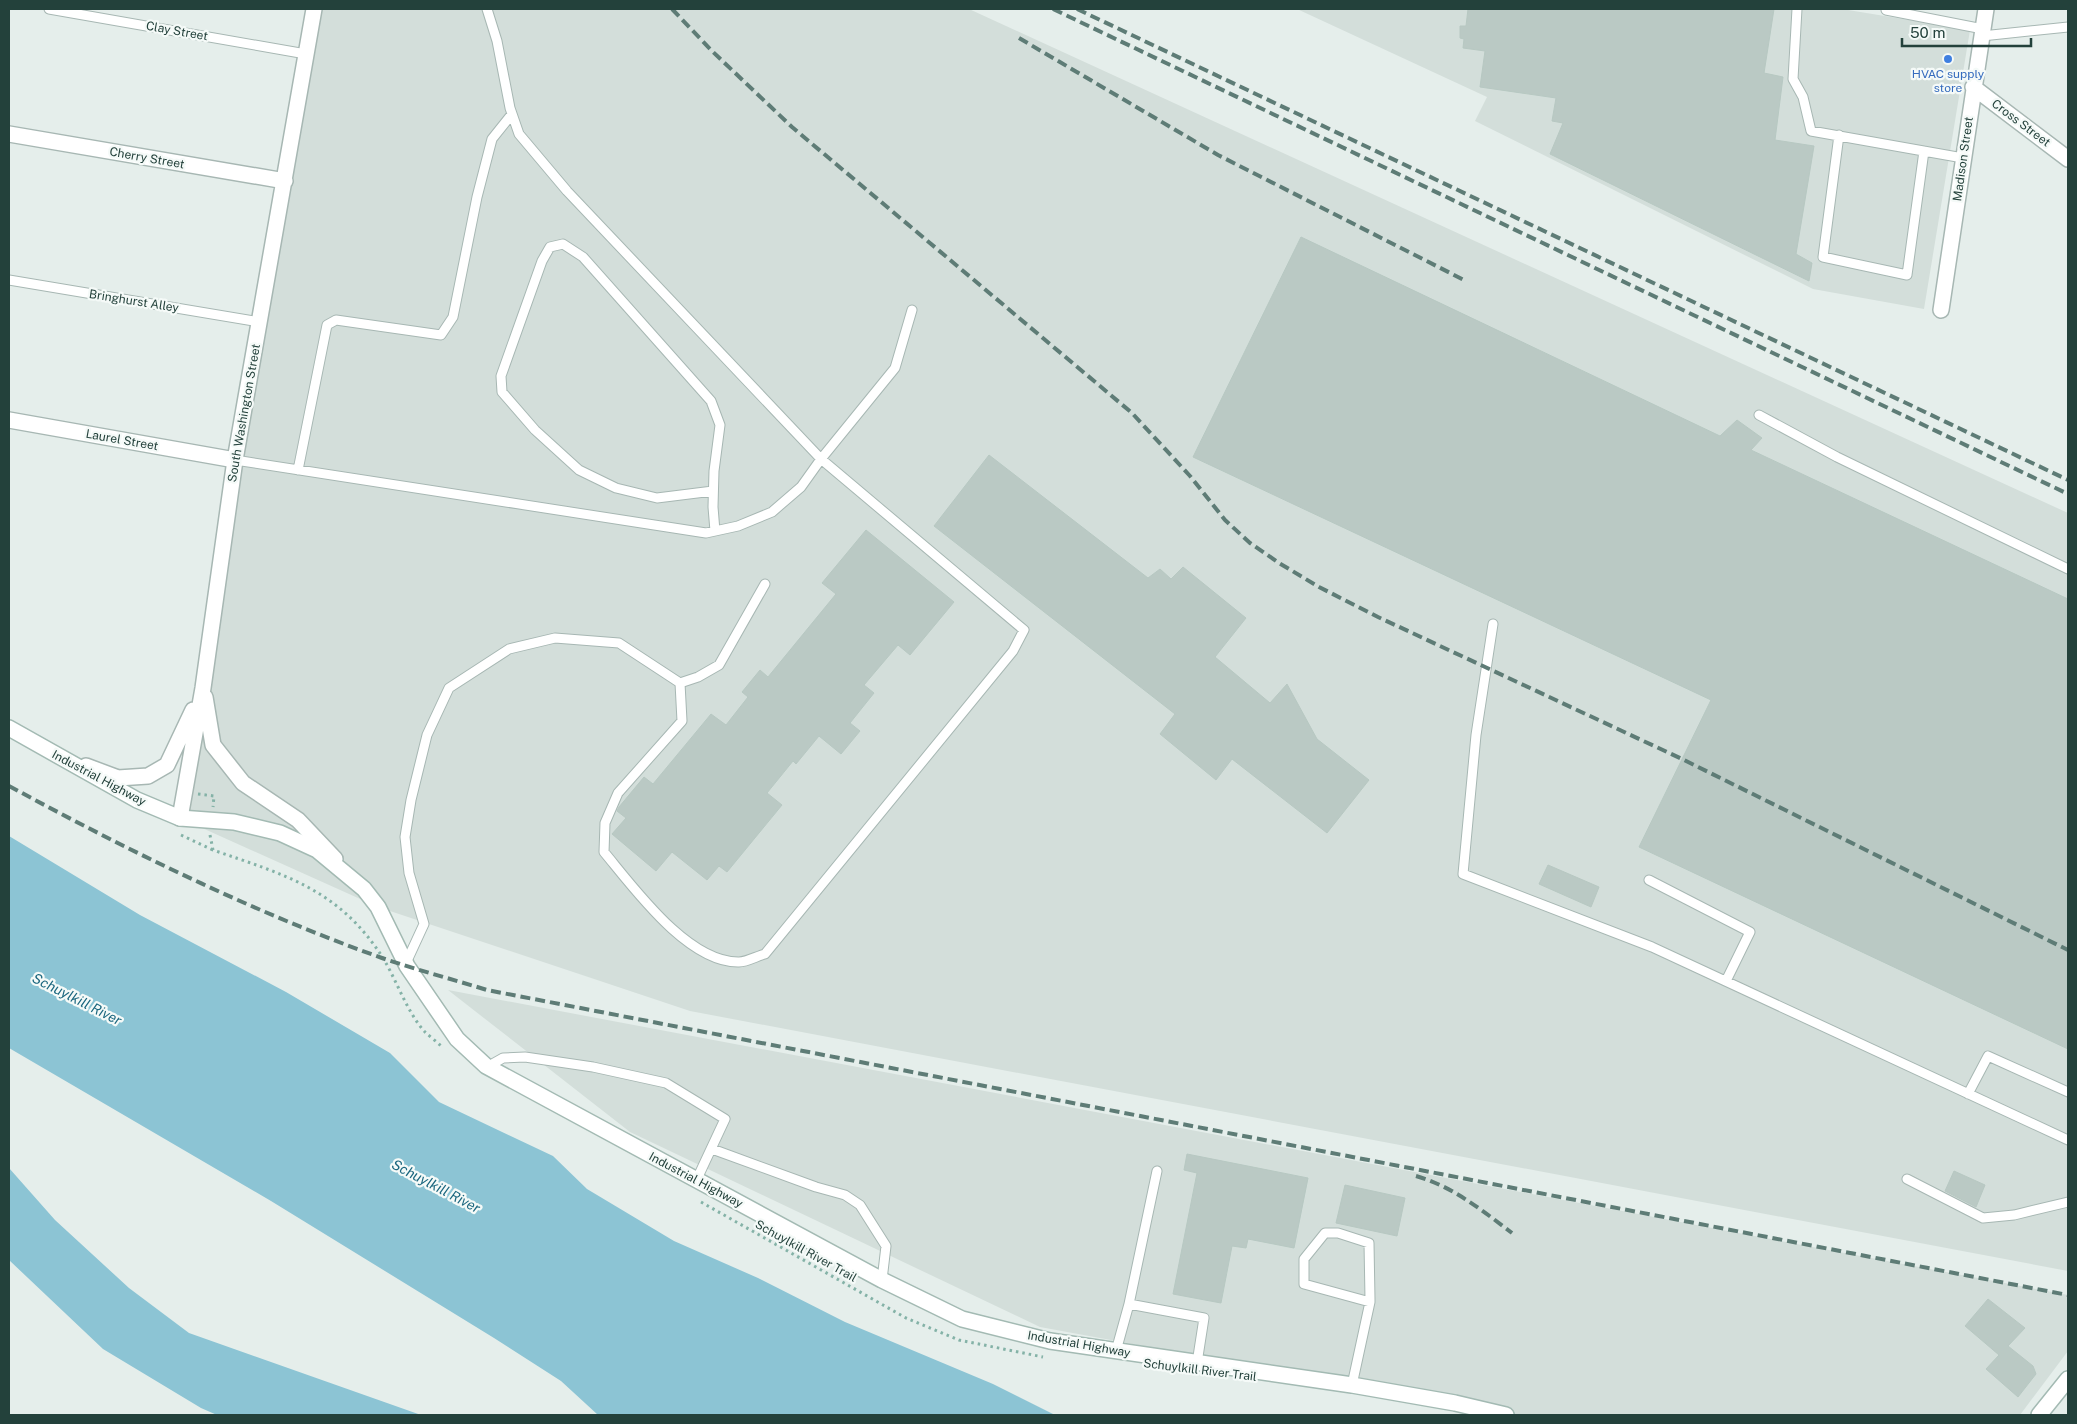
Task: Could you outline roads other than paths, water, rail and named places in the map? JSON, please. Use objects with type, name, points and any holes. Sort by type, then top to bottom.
[{"type":"street","name":"South Washington Street","points":[[180,818],[203,688],[236,460],[314,9]]},
{"type":"street","name":"Madison Street","points":[[1941,310],[1986,9]]},
{"type":"street","name":"Cross Street","points":[[1973,87],[2068,159]]},
{"type":"street","name":"Cherry Street","points":[[9,134],[285,181]]},
{"type":"street","name":"Laurel Street","points":[[9,420],[236,460]]},
{"type":"street","points":[[61,757],[118,778],[148,776],[168,765],[203,688]]},
{"type":"street","points":[[203,688],[213,744],[243,783],[298,820],[364,889]]},
{"type":"street","name":"Industrial Highway","points":[[9,728],[137,800],[180,818],[234,822],[280,833],[318,850],[364,889],[378,907],[406,963],[457,1039],[487,1067],[882,1280],[962,1319],[1050,1341],[1352,1385],[1455,1402],[1506,1415]]},
{"type":"street","points":[[2039,1415],[2068,1379]]},
{"type":"lane","name":"Clay Street","points":[[49,9],[306,54]]},
{"type":"lane","points":[[487,9],[497,41],[512,114],[519,134],[566,191],[821,459],[1024,630],[1013,651],[765,954],[739,962],[709,955],[665,924],[604,852],[605,823],[618,793],[682,722],[680,683]]},
{"type":"lane","points":[[1797,9],[1793,79],[1803,96],[1811,130],[1963,158]]},
{"type":"lane","points":[[1886,10],[1982,32],[2068,27]]},
{"type":"lane","points":[[298,470],[327,325],[336,320],[345,320],[441,335],[453,316],[477,197],[492,138],[512,114]]},
{"type":"lane","points":[[1839,135],[1822,257],[1907,275],[1924,151]]},
{"type":"lane","points":[[714,492],[657,498],[616,488],[579,470],[536,430],[502,392],[500,376],[542,261],[550,247],[563,244],[582,257],[711,401],[720,425],[714,492],[716,530]]},
{"type":"lane","name":"Bringhurst Alley","points":[[9,280],[260,322]]},
{"type":"lane","points":[[236,460],[696,531],[738,526],[772,512],[801,487],[821,459],[895,368],[912,310]]},
{"type":"lane","points":[[1759,415],[1846,461],[2068,569]]},
{"type":"lane","points":[[680,683],[698,677],[719,665],[765,584]]},
{"type":"lane","points":[[1493,624],[1476,735],[1463,874],[1652,947],[2068,1140]]},
{"type":"lane","points":[[406,963],[424,924],[409,873],[405,837],[409,809],[427,735],[449,688],[509,649],[555,638],[619,643],[680,683]]},
{"type":"lane","points":[[1649,880],[1750,932],[1726,981]]},
{"type":"lane","points":[[1968,1094],[1988,1056],[2068,1092]]},
{"type":"lane","points":[[487,1067],[503,1058],[525,1057],[592,1067],[666,1083],[725,1120],[696,1181]]},
{"type":"lane","points":[[712,1149],[816,1187],[845,1195],[860,1204],[886,1246],[882,1280]]},
{"type":"lane","points":[[1116,1351],[1129,1304],[1157,1171]]},
{"type":"lane","points":[[1907,1179],[1984,1218],[2014,1215],[2068,1202]]},
{"type":"lane","points":[[1352,1385],[1370,1302],[1369,1243],[1338,1233],[1325,1233],[1304,1259],[1304,1284],[1370,1302]]},
{"type":"lane","points":[[1129,1304],[1204,1318],[1197,1363]]},
{"type":"water","name":"Schuylkill River","points":[[9,836],[140,915],[286,992],[390,1053],[439,1102],[553,1156],[587,1189],[674,1241],[758,1278],[845,1322],[993,1384],[1055,1415],[598,1415],[561,1381],[494,1338],[271,1201],[9,1048]]},
{"type":"water","points":[[9,1168],[55,1220],[129,1288],[189,1333],[421,1415],[217,1415],[201,1408],[103,1349],[9,1260]]},
{"type":"railway","points":[[672,9],[712,51],[792,127],[1132,413],[1190,476],[1225,520],[1250,543],[1279,563],[1319,587],[1378,617],[1682,759],[2068,950]]},
{"type":"railway","points":[[1053,9],[2068,494]]},
{"type":"railway","points":[[1077,9],[2068,480]]},
{"type":"railway","points":[[1019,38],[1218,155],[1464,280]]},
{"type":"railway","points":[[9,786],[100,834],[239,901],[382,958],[487,990],[2068,1295]]},
{"type":"railway","points":[[1416,1176],[1429,1180],[1455,1193],[1512,1233]]},
{"type":"place","name":"HVAC supply store","points":[[1948,59]]}]
